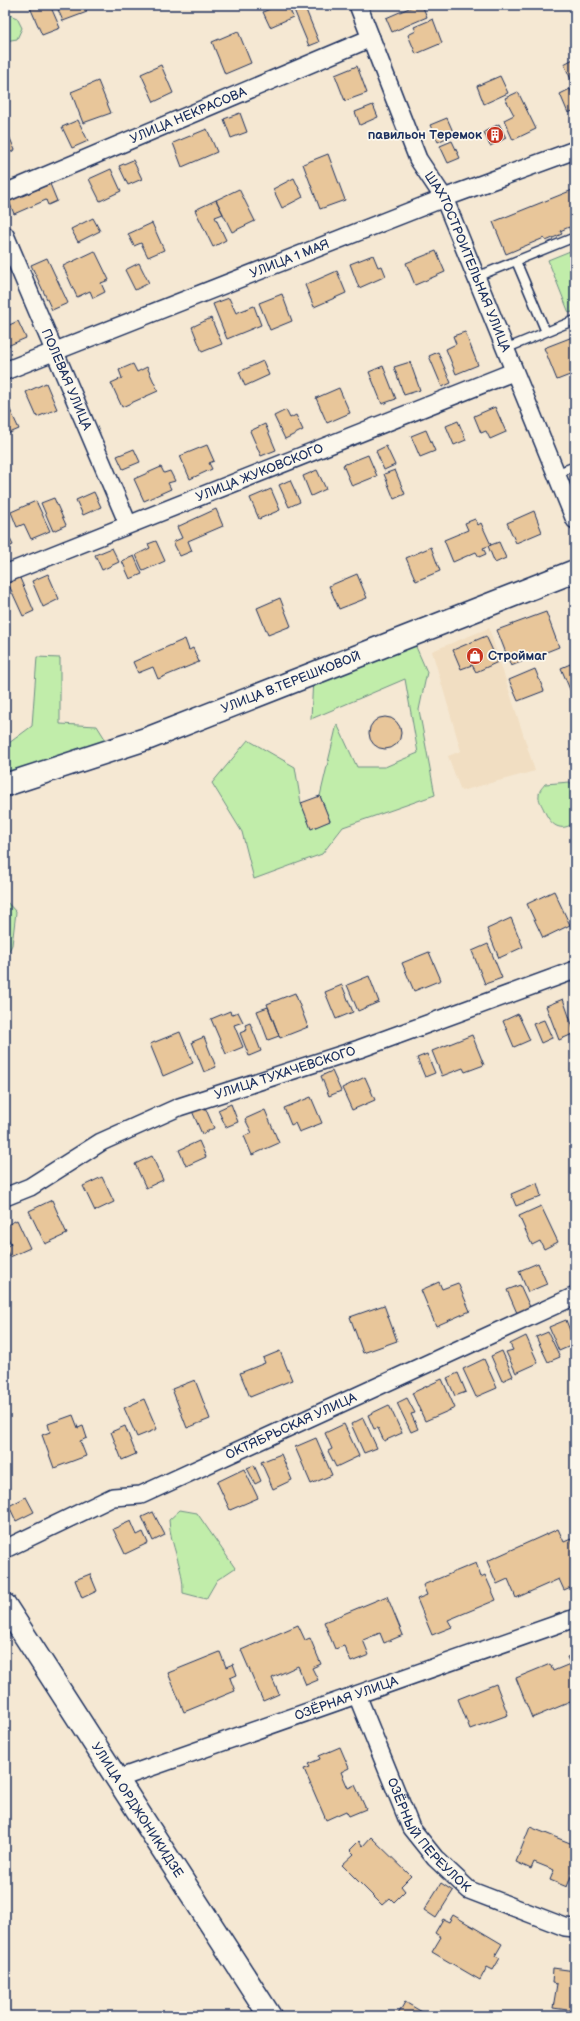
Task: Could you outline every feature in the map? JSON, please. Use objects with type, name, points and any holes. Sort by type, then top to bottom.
[{"type":"main road","name":"УЛИЦА В.ТЕРЕШКОВОЙ","points":[[5,785],[150,738],[575,571]]},
{"type":"main road","name":"УЛИЦА ОРДЖОНИКИДЗЕ","points":[[5,1605],[270,2016]]},
{"type":"street","name":"ШАХТОСТРОИТЕЛЬНАЯ УЛИЦА","points":[[358,5],[418,159],[444,198],[575,520]]},
{"type":"street","name":"УЛИЦА НЕКРАСОВА","points":[[5,193],[371,38]]},
{"type":"street","name":"УЛИЦА 1 МАЯ","points":[[5,371],[55,350],[444,198],[575,150]]},
{"type":"street","name":"ПОЛЕВАЯ УЛИЦА","points":[[5,235],[128,524]]},
{"type":"street","name":"УЛИЦА ЖУКОВСКОГО","points":[[5,574],[514,372]]},
{"type":"street","name":"УЛИЦА ТУХАЧЕВСКОГО","points":[[5,1197],[30,1187],[101,1142],[179,1107],[359,1049],[575,970]]},
{"type":"street","name":"ОКТЯБРЬСКАЯ УЛИЦА","points":[[5,1549],[113,1497],[141,1495],[575,1296]]},
{"type":"street","name":"ОЗЁРНАЯ УЛИЦА","points":[[117,1779],[575,1618]]},
{"type":"street","name":"ОЗЁРНЫЙ ПЕРЕУЛОК","points":[[357,1695],[411,1828],[435,1858],[469,1890],[565,1927],[575,1928]]},
{"type":"lane","points":[[476,277],[575,237]]},
{"type":"lane","points":[[516,261],[546,332]]},
{"type":"lane","points":[[505,349],[575,320]]},
{"type":"lane","points":[[556,474],[575,466]]},
{"type":"shaded area","points":[[489,628],[535,771],[461,791],[448,756],[461,751],[432,651]]},
{"type":"green space","points":[[5,13],[17,18],[22,28],[17,39],[5,41]]},
{"type":"green space","points":[[575,249],[575,311],[569,313],[548,260]]},
{"type":"green space","points":[[413,640],[427,672],[419,710],[435,795],[343,827],[322,854],[254,879],[242,832],[212,783],[248,740],[295,767],[301,803],[311,828],[330,821],[320,796],[337,724],[357,767],[385,767],[418,753],[405,679],[311,719],[313,677]]},
{"type":"green space","points":[[37,657],[60,658],[60,724],[97,726],[107,742],[5,775],[5,746],[32,726]]},
{"type":"green space","points":[[570,782],[575,790],[575,822],[570,826],[556,826],[546,815],[540,801],[539,793],[545,784]]},
{"type":"green space","points":[[5,900],[16,912],[12,945],[5,958]]},
{"type":"green space","points":[[180,1510],[197,1513],[235,1568],[217,1580],[206,1599],[183,1593],[183,1583],[169,1520]]},
{"type":"building","points":[[29,5],[50,5],[60,28],[42,35]]},
{"type":"building","points":[[56,5],[84,5],[87,12],[63,21]]},
{"type":"building","points":[[278,5],[288,5],[293,17],[270,27],[263,12]]},
{"type":"building","points":[[292,5],[304,5],[319,42],[309,46]]},
{"type":"building","points":[[416,5],[422,5],[427,17],[392,32],[386,18]]},
{"type":"building","points":[[433,19],[442,43],[416,54],[408,35],[416,31],[414,27]]},
{"type":"building","points":[[238,31],[251,63],[225,74],[212,42]]},
{"type":"building","points":[[575,58],[575,88],[564,64]]},
{"type":"building","points":[[161,65],[173,93],[154,102],[141,74]]},
{"type":"building","points":[[357,66],[367,93],[345,101],[335,75]]},
{"type":"building","points":[[500,76],[508,93],[484,104],[477,86]]},
{"type":"building","points":[[98,81],[111,113],[83,123],[71,92]]},
{"type":"building","points":[[570,89],[575,100],[575,110],[568,113],[560,94]]},
{"type":"building","points":[[518,92],[536,129],[513,140],[504,120],[514,115],[505,98]]},
{"type":"building","points":[[373,105],[378,117],[360,125],[355,112]]},
{"type":"building","points":[[240,113],[247,132],[231,138],[224,119]]},
{"type":"building","points":[[447,118],[454,134],[438,142],[430,125]]},
{"type":"building","points":[[78,120],[88,141],[72,148],[62,127]]},
{"type":"building","name":"павильон Теремок","points":[[499,124],[506,138],[490,146],[484,132]]},
{"type":"building","points":[[5,127],[15,150],[5,155]]},
{"type":"building","points":[[207,129],[217,152],[182,167],[173,143]]},
{"type":"building","points":[[452,141],[460,158],[448,163],[440,146]]},
{"type":"building","points":[[328,154],[345,200],[320,209],[303,164]]},
{"type":"building","points":[[133,160],[142,179],[128,185],[119,166]]},
{"type":"building","points":[[111,169],[121,191],[100,201],[89,179]]},
{"type":"building","points":[[294,178],[303,197],[282,208],[273,189]]},
{"type":"building","points":[[50,184],[57,201],[48,205],[46,200],[14,214],[9,201]]},
{"type":"building","points":[[239,189],[255,221],[232,232],[216,200]]},
{"type":"building","points":[[575,189],[575,229],[570,231],[569,227],[560,231],[562,234],[546,241],[544,238],[506,254],[493,222]]},
{"type":"building","points":[[216,200],[223,214],[215,217],[226,240],[213,247],[195,210]]},
{"type":"building","points":[[93,218],[100,231],[78,242],[71,229]]},
{"type":"building","points":[[152,223],[164,250],[148,257],[141,243],[134,246],[128,234]]},
{"type":"building","points":[[95,251],[109,280],[101,283],[105,292],[93,298],[90,291],[77,297],[63,266]]},
{"type":"building","points":[[436,251],[445,272],[415,285],[406,263]]},
{"type":"building","points":[[373,255],[378,267],[382,266],[386,276],[359,288],[350,264]]},
{"type":"building","points":[[47,258],[68,303],[52,310],[31,265]]},
{"type":"building","points":[[139,263],[149,283],[135,290],[125,270]]},
{"type":"building","points":[[337,271],[346,293],[314,307],[305,285]]},
{"type":"building","points":[[282,294],[292,321],[270,330],[259,303]]},
{"type":"building","points":[[229,298],[236,313],[254,306],[261,325],[227,339],[213,304]]},
{"type":"building","points":[[211,318],[222,344],[202,352],[192,327]]},
{"type":"building","points":[[18,321],[26,338],[5,347],[5,327]]},
{"type":"building","points":[[465,332],[478,365],[456,374],[446,349],[456,344],[453,336]]},
{"type":"building","points":[[575,336],[575,373],[557,380],[544,348]]},
{"type":"building","points":[[438,352],[451,383],[442,387],[429,356]]},
{"type":"building","points":[[263,361],[269,375],[245,386],[239,372]]},
{"type":"building","points":[[410,362],[420,390],[404,395],[394,367]]},
{"type":"building","points":[[133,364],[137,372],[147,367],[158,391],[122,407],[111,383],[122,378],[119,370]]},
{"type":"building","points":[[383,366],[396,399],[382,404],[369,372]]},
{"type":"building","points":[[46,383],[57,409],[37,417],[26,392]]},
{"type":"building","points":[[339,388],[350,413],[327,423],[316,398]]},
{"type":"building","points":[[5,399],[19,429],[5,435]]},
{"type":"building","points":[[495,407],[506,432],[490,439],[486,431],[481,433],[474,416]]},
{"type":"building","points":[[286,410],[290,418],[296,415],[303,430],[285,439],[274,416]]},
{"type":"building","points":[[458,421],[466,440],[454,445],[446,426]]},
{"type":"building","points":[[265,424],[276,450],[261,456],[250,431]]},
{"type":"building","points":[[426,430],[435,451],[420,457],[411,436]]},
{"type":"building","points":[[207,445],[214,461],[209,463],[212,469],[190,479],[180,456]]},
{"type":"building","points":[[386,446],[395,465],[384,470],[376,451]]},
{"type":"building","points":[[134,449],[140,462],[123,469],[117,456]]},
{"type":"building","points":[[368,455],[377,476],[352,486],[343,465]]},
{"type":"building","points":[[161,467],[164,473],[170,471],[175,481],[168,483],[171,489],[144,501],[134,479]]},
{"type":"building","points":[[317,470],[326,489],[311,496],[303,476]]},
{"type":"building","points":[[395,470],[405,494],[394,499],[384,474]]},
{"type":"building","points":[[290,480],[300,502],[289,507],[279,485]]},
{"type":"building","points":[[271,489],[280,510],[259,519],[250,498]]},
{"type":"building","points":[[94,492],[101,507],[83,515],[76,500]]},
{"type":"building","points":[[54,498],[66,525],[53,531],[41,503]]},
{"type":"building","points":[[36,501],[50,531],[31,539],[24,524],[17,527],[11,512]]},
{"type":"building","points":[[216,509],[223,526],[188,541],[192,551],[180,556],[173,542],[182,538],[177,527]]},
{"type":"building","points":[[534,511],[542,532],[516,543],[507,523]]},
{"type":"building","points":[[475,519],[478,525],[481,523],[491,545],[483,548],[486,554],[479,557],[476,552],[453,562],[444,540],[468,530],[465,523]]},
{"type":"building","points":[[5,529],[13,545],[5,549]]},
{"type":"building","points":[[156,541],[165,561],[143,571],[136,555],[150,548],[148,544]]},
{"type":"building","points":[[499,542],[506,558],[495,563],[488,546]]},
{"type":"building","points":[[431,547],[440,571],[416,581],[406,558]]},
{"type":"building","points":[[112,548],[119,562],[102,570],[95,555]]},
{"type":"building","points":[[134,556],[142,574],[130,579],[122,561]]},
{"type":"building","points":[[48,574],[59,599],[43,607],[32,581]]},
{"type":"building","points":[[357,574],[367,598],[339,609],[329,586]]},
{"type":"building","points":[[19,576],[34,611],[23,616],[7,581]]},
{"type":"building","points":[[280,598],[291,626],[268,635],[257,608]]},
{"type":"building","points":[[546,612],[559,647],[511,666],[497,630]]},
{"type":"building","name":"Строймаг","points":[[486,636],[498,662],[476,672],[472,665],[461,669],[453,650]]},
{"type":"building","points":[[185,639],[189,650],[193,648],[199,662],[158,679],[153,667],[138,673],[133,662]]},
{"type":"building","points":[[575,662],[575,690],[571,692],[561,668]]},
{"type":"building","points":[[535,669],[544,691],[518,701],[509,680]]},
{"type":"building","points":[[382,717],[388,717],[398,724],[401,733],[400,739],[394,746],[388,749],[382,749],[372,742],[369,736],[369,730],[376,720]]},
{"type":"building","points":[[320,796],[330,821],[311,829],[301,803]]},
{"type":"building","points":[[554,891],[570,925],[543,938],[527,904]]},
{"type":"building","points":[[511,918],[523,947],[499,958],[487,929]]},
{"type":"building","points":[[488,944],[502,978],[485,984],[472,951]]},
{"type":"building","points":[[429,952],[441,980],[414,991],[402,963]]},
{"type":"building","points":[[369,976],[379,1002],[358,1011],[347,985]]},
{"type":"building","points":[[342,985],[353,1012],[336,1019],[325,992]]},
{"type":"building","points":[[295,993],[308,1027],[280,1038],[267,1004]]},
{"type":"building","points":[[563,999],[575,1033],[559,1040],[546,1006]]},
{"type":"building","points":[[268,1007],[279,1036],[268,1040],[257,1011]]},
{"type":"building","points":[[230,1011],[231,1015],[238,1012],[243,1022],[234,1025],[243,1047],[226,1054],[211,1019]]},
{"type":"building","points":[[518,1014],[530,1040],[514,1047],[503,1021]]},
{"type":"building","points":[[544,1020],[552,1038],[541,1043],[533,1024]]},
{"type":"building","points":[[250,1023],[261,1051],[249,1056],[240,1033],[247,1030],[245,1025]]},
{"type":"building","points":[[180,1032],[193,1063],[163,1076],[150,1044]]},
{"type":"building","points":[[472,1035],[484,1065],[465,1072],[463,1068],[442,1076],[432,1051]]},
{"type":"building","points":[[204,1037],[216,1067],[204,1072],[192,1042]]},
{"type":"building","points":[[427,1054],[435,1073],[425,1077],[417,1058]]},
{"type":"building","points":[[332,1071],[341,1091],[329,1096],[321,1076]]},
{"type":"building","points":[[365,1077],[375,1100],[352,1110],[342,1088]]},
{"type":"building","points":[[311,1097],[322,1123],[299,1132],[295,1123],[291,1125],[284,1108]]},
{"type":"building","points":[[231,1104],[238,1122],[226,1127],[218,1110]]},
{"type":"building","points":[[204,1105],[214,1128],[202,1134],[192,1111]]},
{"type":"building","points":[[265,1110],[279,1143],[252,1155],[244,1136],[252,1133],[245,1119]]},
{"type":"building","points":[[199,1141],[206,1157],[186,1166],[179,1150]]},
{"type":"building","points":[[152,1156],[163,1180],[146,1188],[135,1164]]},
{"type":"building","points":[[102,1177],[114,1202],[95,1211],[83,1186]]},
{"type":"building","points":[[537,1183],[541,1196],[516,1206],[511,1194]]},
{"type":"building","points":[[52,1200],[67,1234],[45,1244],[29,1211]]},
{"type":"building","points":[[541,1206],[558,1242],[544,1249],[540,1241],[532,1245],[519,1216]]},
{"type":"building","points":[[17,1220],[30,1248],[10,1257],[5,1247],[11,1244],[5,1232],[5,1226]]},
{"type":"building","points":[[538,1263],[547,1284],[528,1292],[519,1271]]},
{"type":"building","points":[[439,1282],[442,1289],[458,1283],[470,1311],[436,1326],[421,1290]]},
{"type":"building","points":[[520,1285],[530,1307],[517,1313],[507,1290]]},
{"type":"building","points":[[384,1305],[397,1341],[363,1353],[350,1317]]},
{"type":"building","points":[[566,1320],[575,1344],[559,1351],[549,1327]]},
{"type":"building","points":[[548,1332],[560,1357],[548,1362],[536,1337]]},
{"type":"building","points":[[526,1336],[538,1363],[516,1373],[506,1352],[513,1350],[510,1344]]},
{"type":"building","points":[[280,1351],[292,1380],[250,1397],[240,1373],[265,1363],[263,1358]]},
{"type":"building","points":[[502,1351],[513,1376],[502,1381],[491,1356]]},
{"type":"building","points":[[484,1359],[497,1388],[476,1397],[463,1369]]},
{"type":"building","points":[[458,1373],[466,1392],[455,1396],[447,1378]]},
{"type":"building","points":[[442,1379],[455,1408],[425,1421],[412,1393]]},
{"type":"building","points":[[195,1380],[210,1419],[187,1428],[172,1389]]},
{"type":"building","points":[[407,1398],[415,1413],[411,1414],[418,1429],[411,1432],[397,1403]]},
{"type":"building","points":[[144,1399],[157,1429],[137,1437],[124,1408]]},
{"type":"building","points":[[389,1405],[402,1433],[384,1441],[378,1428],[374,1429],[368,1415]]},
{"type":"building","points":[[73,1415],[78,1428],[83,1426],[87,1438],[80,1441],[86,1456],[54,1468],[42,1435],[50,1432],[48,1424]]},
{"type":"building","points":[[363,1418],[377,1448],[364,1453],[351,1424]]},
{"type":"building","points":[[344,1424],[359,1456],[336,1467],[328,1451],[332,1449],[325,1433]]},
{"type":"building","points":[[125,1426],[136,1454],[122,1460],[111,1432]]},
{"type":"building","points":[[316,1438],[332,1475],[311,1484],[295,1447]]},
{"type":"building","points":[[281,1454],[292,1480],[273,1489],[261,1462]]},
{"type":"building","points":[[254,1465],[261,1481],[255,1484],[247,1468]]},
{"type":"building","points":[[244,1469],[258,1498],[230,1510],[217,1482]]},
{"type":"building","points":[[26,1497],[34,1512],[16,1521],[9,1506]]},
{"type":"building","points":[[153,1512],[165,1535],[153,1541],[142,1517]]},
{"type":"building","points":[[131,1521],[137,1535],[143,1532],[148,1543],[125,1554],[113,1529]]},
{"type":"building","points":[[558,1529],[564,1542],[571,1539],[575,1548],[575,1569],[573,1570],[575,1575],[575,1585],[564,1590],[559,1579],[516,1598],[508,1579],[497,1584],[487,1561]]},
{"type":"building","points":[[476,1563],[481,1577],[485,1575],[496,1600],[448,1620],[452,1627],[432,1635],[417,1599],[427,1595],[423,1585]]},
{"type":"building","points":[[90,1574],[97,1591],[82,1598],[75,1580]]},
{"type":"building","points":[[387,1596],[403,1635],[384,1643],[380,1633],[363,1640],[369,1655],[351,1662],[344,1646],[335,1649],[324,1622]]},
{"type":"building","points":[[298,1625],[305,1640],[310,1638],[321,1664],[312,1668],[318,1680],[306,1685],[298,1666],[272,1678],[279,1694],[263,1701],[241,1650]]},
{"type":"building","points":[[220,1652],[226,1667],[233,1664],[237,1675],[230,1678],[235,1691],[184,1712],[168,1673]]},
{"type":"building","points":[[575,1654],[575,1700],[532,1718],[516,1678],[550,1664],[553,1671],[570,1664],[567,1657]]},
{"type":"building","points":[[496,1684],[508,1715],[470,1729],[458,1699]]},
{"type":"building","points":[[340,1747],[349,1768],[341,1772],[348,1788],[355,1785],[366,1809],[349,1816],[346,1811],[326,1820],[304,1769],[310,1767],[308,1764],[320,1759],[319,1756]]},
{"type":"building","points":[[530,1827],[575,1845],[575,1866],[567,1887],[550,1880],[554,1870],[534,1862],[531,1869],[516,1862]]},
{"type":"building","points":[[371,1837],[411,1876],[401,1886],[405,1891],[394,1902],[390,1898],[382,1905],[342,1865],[354,1854],[350,1850],[359,1841],[363,1846]]},
{"type":"building","points":[[441,1883],[453,1891],[436,1918],[424,1910]]},
{"type":"building","points":[[453,1915],[502,1944],[495,1956],[500,1958],[493,1970],[487,1967],[480,1980],[432,1952],[441,1937],[435,1933],[443,1919],[449,1922]]},
{"type":"building","points":[[553,1968],[575,1971],[575,2011],[553,2008],[557,1984],[552,1983]]},
{"type":"building","points":[[405,2002],[429,2016],[397,2016]]},
{"type":"place","name":"павильон Теремок","points":[[495,135]]},
{"type":"place","name":"Строймаг","points":[[475,656]]}]
